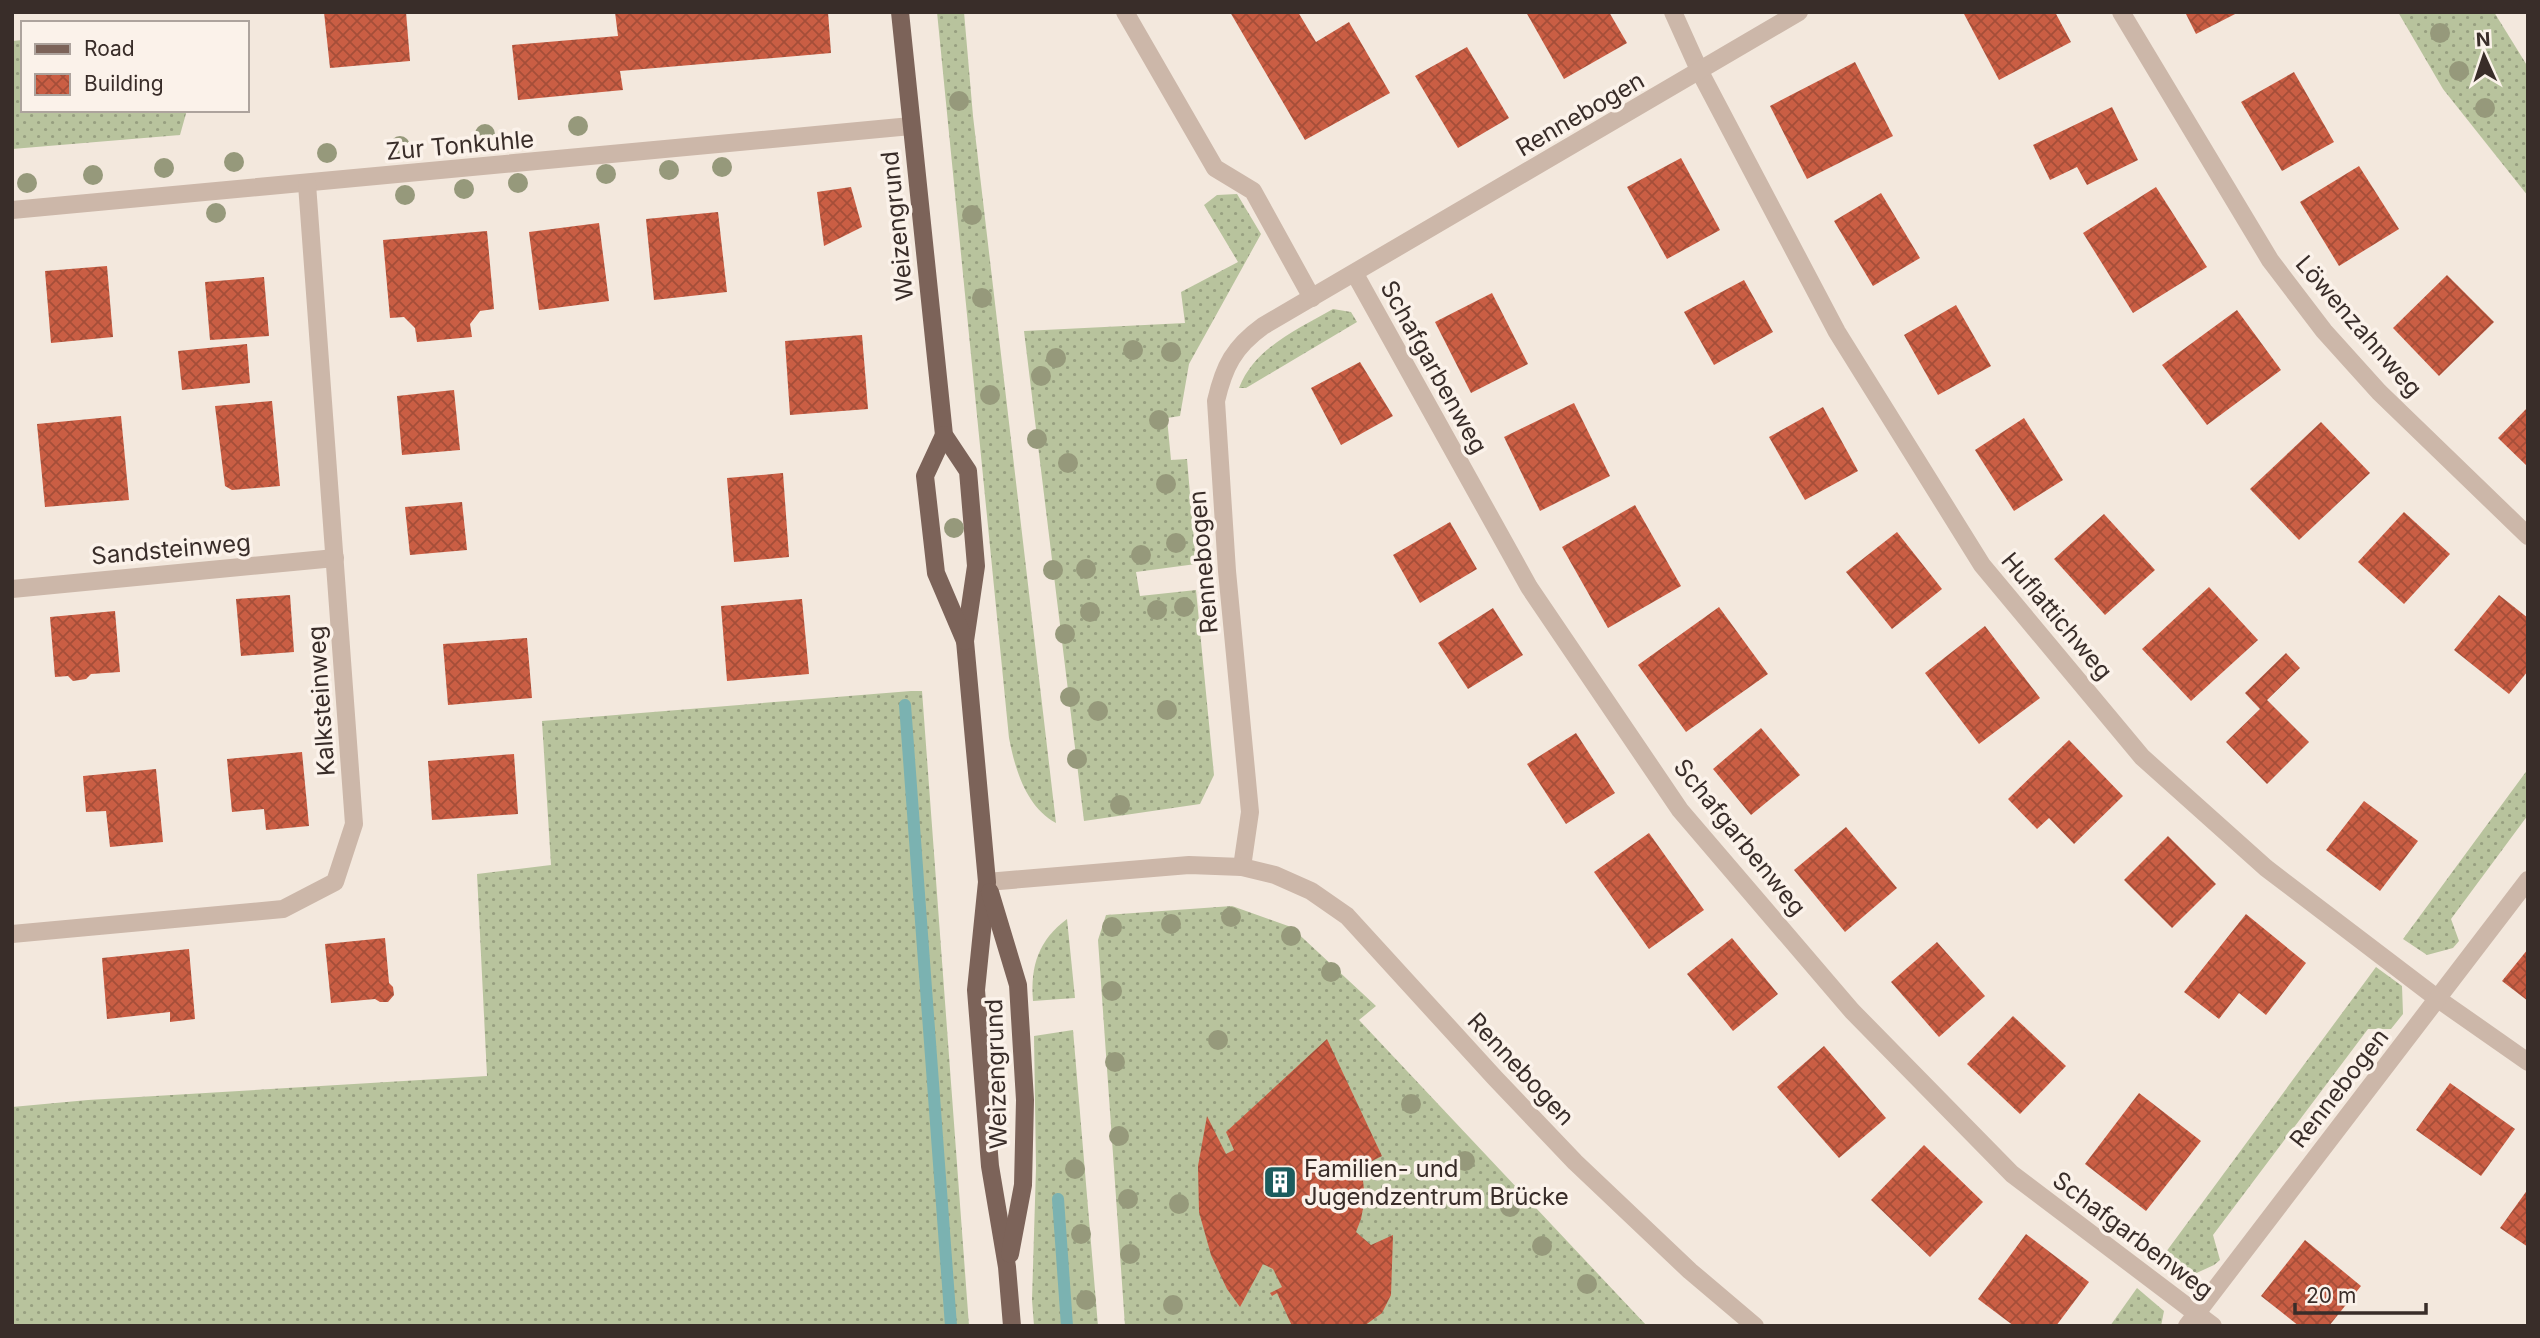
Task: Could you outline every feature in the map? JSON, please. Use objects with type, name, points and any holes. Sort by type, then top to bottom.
[{"type":"main road","name":"Weizengrund","points":[[900,12],[944,435],[968,471],[976,566],[965,641],[987,882],[976,990],[990,1166],[1007,1267],[1012,1326]]},
{"type":"main road","name":"Weizengrund","points":[[944,435],[925,476],[936,573],[965,641]]},
{"type":"main road","name":"Weizengrund","points":[[987,882],[1018,985],[1025,1100],[1023,1185],[1007,1267]]},
{"type":"street","points":[[1125,12],[1215,168],[1253,191],[1312,299]]},
{"type":"street","name":"Huflattichweg","points":[[1673,12],[1700,72],[1837,332],[1982,565],[2141,757],[2266,868],[2438,999],[2528,1062]]},
{"type":"street","name":"Rennebogen","points":[[1242,867],[1250,812],[1227,571],[1216,401],[1222,377],[1232,356],[1246,338],[1799,12]]},
{"type":"street","name":"Löwenzahnweg","points":[[2121,12],[2270,260],[2324,331],[2379,392],[2528,536]]},
{"type":"street","name":"Zur Tonkuhle","points":[[12,210],[911,126]]},
{"type":"street","name":"Kalksteinweg","points":[[12,934],[283,909],[335,882],[354,824],[307,184]]},
{"type":"street","name":"Schafgarbenweg","points":[[1354,274],[1529,587],[1680,810],[1852,1011],[2012,1174],[2140,1268],[2191,1320],[2213,1326]]},
{"type":"street","name":"Sandsteinweg","points":[[12,589],[335,558]]},
{"type":"street","name":"Rennebogen","points":[[987,882],[1189,865],[1242,867],[1275,875],[1311,891],[1348,916],[1575,1162],[1690,1271],[1755,1326]]},
{"type":"street","name":"Rennebogen","points":[[2191,1320],[2528,880]]},
{"type":"green space","points":[[937,12],[964,12],[973,116],[1056,823],[1037,807],[1030,797],[1019,774],[1009,738]]},
{"type":"green space","points":[[2398,12],[2494,12],[2528,67],[2528,196],[2443,89]]},
{"type":"green space","points":[[21,40],[21,112],[186,112],[180,135],[12,149],[12,41]]},
{"type":"green space","points":[[1237,194],[1261,234],[1189,364],[1180,416],[1167,418],[1171,460],[1187,459],[1196,564],[1136,572],[1140,596],[1196,590],[1214,775],[1200,804],[1084,821],[1024,331],[1185,323],[1181,292],[1238,262],[1204,205],[1217,195]]},
{"type":"green space","points":[[1333,309],[1351,312],[1357,322],[1246,388],[1239,388],[1255,361],[1266,351],[1292,332]]},
{"type":"green space","points":[[922,691],[969,1326],[12,1326],[12,1107],[487,1076],[477,874],[551,865],[542,721]]},
{"type":"green space","points":[[2528,769],[2528,815],[2451,919],[2459,941],[2453,948],[2427,955],[2403,939]]},
{"type":"green space","points":[[1232,906],[1291,927],[1376,1006],[1359,1020],[1647,1326],[1125,1326],[1098,940],[1106,915]]},
{"type":"green space","points":[[1067,919],[1075,998],[1033,1001],[1033,976],[1038,954],[1049,936]]},
{"type":"green space","points":[[2376,967],[2402,986],[2403,1014],[2391,1029],[2368,1029],[2213,1235],[2220,1260],[2190,1276],[2163,1256]]},
{"type":"green space","points":[[1073,1030],[1098,1326],[1034,1326],[1034,1036]]},
{"type":"green space","points":[[2137,1288],[2164,1311],[2161,1326],[2110,1326]]},
{"type":"building","points":[[324,12],[406,12],[410,61],[330,68]]},
{"type":"building","points":[[615,12],[828,12],[831,53],[620,71],[623,90],[518,100],[512,45],[618,36]]},
{"type":"building","points":[[1230,12],[1298,12],[1316,42],[1349,22],[1390,93],[1305,140]]},
{"type":"building","points":[[1526,12],[1609,12],[1627,43],[1564,79]]},
{"type":"building","points":[[1963,12],[2055,12],[2071,42],[1999,80]]},
{"type":"building","points":[[2185,12],[2239,12],[2196,34]]},
{"type":"building","points":[[1467,47],[1509,118],[1458,148],[1415,76]]},
{"type":"building","points":[[1855,62],[1893,136],[1807,179],[1770,106]]},
{"type":"building","points":[[2294,72],[2334,142],[2282,171],[2241,102]]},
{"type":"building","points":[[2112,107],[2138,160],[2087,185],[2077,167],[2050,180],[2033,145]]},
{"type":"building","points":[[1681,158],[1720,230],[1667,259],[1627,187]]},
{"type":"building","points":[[2359,166],[2399,229],[2339,266],[2300,202]]},
{"type":"building","points":[[851,187],[862,227],[824,246],[817,192]]},
{"type":"building","points":[[2156,187],[2207,267],[2133,313],[2083,233]]},
{"type":"building","points":[[1881,193],[1920,258],[1873,286],[1834,221]]},
{"type":"building","points":[[718,212],[727,292],[654,300],[646,219]]},
{"type":"building","points":[[599,223],[609,301],[539,310],[529,232]]},
{"type":"building","points":[[487,231],[494,309],[480,311],[470,324],[472,337],[417,342],[415,328],[404,317],[390,318],[383,240]]},
{"type":"building","points":[[107,266],[113,337],[51,343],[45,271]]},
{"type":"building","points":[[2447,275],[2494,322],[2439,376],[2393,328]]},
{"type":"building","points":[[264,277],[269,336],[210,340],[205,282]]},
{"type":"building","points":[[1744,280],[1773,332],[1714,365],[1684,312]]},
{"type":"building","points":[[1492,293],[1528,364],[1471,393],[1435,322]]},
{"type":"building","points":[[1956,305],[1991,366],[1938,395],[1904,335]]},
{"type":"building","points":[[2237,310],[2281,370],[2207,425],[2162,365]]},
{"type":"building","points":[[862,335],[868,409],[790,415],[785,341]]},
{"type":"building","points":[[247,344],[250,383],[182,390],[178,351]]},
{"type":"building","points":[[1360,362],[1393,416],[1341,445],[1311,388]]},
{"type":"building","points":[[454,390],[460,450],[402,455],[397,396]]},
{"type":"building","points":[[272,401],[280,486],[232,490],[225,486],[215,406]]},
{"type":"building","points":[[1574,403],[1610,476],[1540,511],[1504,437]]},
{"type":"building","points":[[1823,407],[1858,471],[1805,500],[1769,437]]},
{"type":"building","points":[[2528,407],[2528,467],[2498,438]]},
{"type":"building","points":[[121,416],[129,500],[45,507],[37,424]]},
{"type":"building","points":[[2024,418],[2063,480],[2014,511],[1975,450]]},
{"type":"building","points":[[2321,422],[2370,473],[2299,540],[2250,489]]},
{"type":"building","points":[[783,473],[789,557],[734,562],[727,478]]},
{"type":"building","points":[[462,502],[467,550],[410,555],[405,507]]},
{"type":"building","points":[[1635,505],[1681,586],[1608,628],[1562,547]]},
{"type":"building","points":[[2404,512],[2450,554],[2404,604],[2358,562]]},
{"type":"building","points":[[2104,514],[2155,570],[2105,615],[2054,559]]},
{"type":"building","points":[[1450,522],[1477,569],[1420,603],[1393,555]]},
{"type":"building","points":[[1897,532],[1942,589],[1892,629],[1846,572]]},
{"type":"building","points":[[2209,587],[2258,640],[2191,701],[2142,649]]},
{"type":"building","points":[[290,595],[294,652],[241,656],[236,599]]},
{"type":"building","points":[[2499,595],[2528,618],[2528,671],[2509,694],[2454,650]]},
{"type":"building","points":[[802,599],[809,674],[727,681],[721,606]]},
{"type":"building","points":[[1719,607],[1768,674],[1686,732],[1638,665]]},
{"type":"building","points":[[1493,608],[1523,655],[1468,689],[1438,643]]},
{"type":"building","points":[[115,611],[120,672],[91,674],[86,679],[73,681],[68,676],[55,677],[50,617]]},
{"type":"building","points":[[1985,626],[2040,698],[1979,744],[1925,673]]},
{"type":"building","points":[[527,638],[532,698],[448,705],[443,644]]},
{"type":"building","points":[[2286,653],[2300,668],[2267,700],[2309,742],[2267,784],[2226,742],[2260,709],[2245,693]]},
{"type":"building","points":[[1761,728],[1800,775],[1751,815],[1713,769]]},
{"type":"building","points":[[1576,733],[1615,793],[1566,824],[1527,764]]},
{"type":"building","points":[[2069,740],[2123,796],[2074,844],[2049,818],[2037,829],[2008,799]]},
{"type":"building","points":[[302,752],[309,826],[266,830],[264,809],[232,812],[227,759]]},
{"type":"building","points":[[514,754],[518,814],[432,820],[428,761]]},
{"type":"building","points":[[156,769],[163,842],[110,847],[106,811],[86,812],[83,776]]},
{"type":"building","points":[[2364,801],[2418,841],[2380,891],[2326,850]]},
{"type":"building","points":[[1846,827],[1897,888],[1845,932],[1794,870]]},
{"type":"building","points":[[1649,833],[1704,910],[1649,949],[1594,872]]},
{"type":"building","points":[[2168,836],[2216,884],[2172,928],[2124,880]]},
{"type":"building","points":[[2246,914],[2306,963],[2266,1015],[2239,993],[2219,1019],[2184,992]]},
{"type":"building","points":[[385,938],[389,983],[393,987],[394,995],[388,1002],[375,999],[331,1003],[325,944]]},
{"type":"building","points":[[1732,938],[1778,994],[1733,1031],[1687,974]]},
{"type":"building","points":[[1937,942],[1985,996],[1939,1037],[1891,982]]},
{"type":"building","points":[[189,949],[195,1019],[170,1022],[170,1012],[107,1019],[102,958]]},
{"type":"building","points":[[2528,949],[2528,1001],[2502,981]]},
{"type":"building","points":[[2013,1016],[2066,1066],[2020,1114],[1967,1064]]},
{"type":"building","name":"Familien- und Jugendzentrum Brücke","points":[[1327,1039],[1382,1156],[1358,1168],[1365,1198],[1356,1232],[1371,1245],[1393,1235],[1391,1295],[1382,1313],[1364,1326],[1292,1326],[1277,1293],[1272,1296],[1270,1293],[1282,1287],[1273,1269],[1263,1264],[1240,1307],[1227,1289],[1211,1255],[1199,1212],[1198,1166],[1207,1116],[1226,1154],[1234,1150],[1226,1132]]},
{"type":"building","points":[[1824,1046],[1886,1118],[1839,1158],[1777,1087]]},
{"type":"building","points":[[2450,1083],[2515,1129],[2481,1176],[2416,1130]]},
{"type":"building","points":[[2139,1093],[2201,1141],[2146,1211],[2085,1164]]},
{"type":"building","points":[[1924,1145],[1983,1202],[1930,1257],[1871,1200]]},
{"type":"building","points":[[2528,1189],[2528,1247],[2500,1228]]},
{"type":"building","points":[[2026,1234],[2089,1282],[2056,1326],[2014,1326],[1978,1299]]},
{"type":"building","points":[[2305,1240],[2361,1286],[2329,1326],[2299,1326],[2261,1296]]},
{"type":"waterway","points":[[905,705],[951,1326]]},
{"type":"waterway","points":[[1058,1199],[1067,1326]]},
{"type":"place","name":"Familien- und Jugendzentrum Brücke","points":[[1280,1182]]}]
